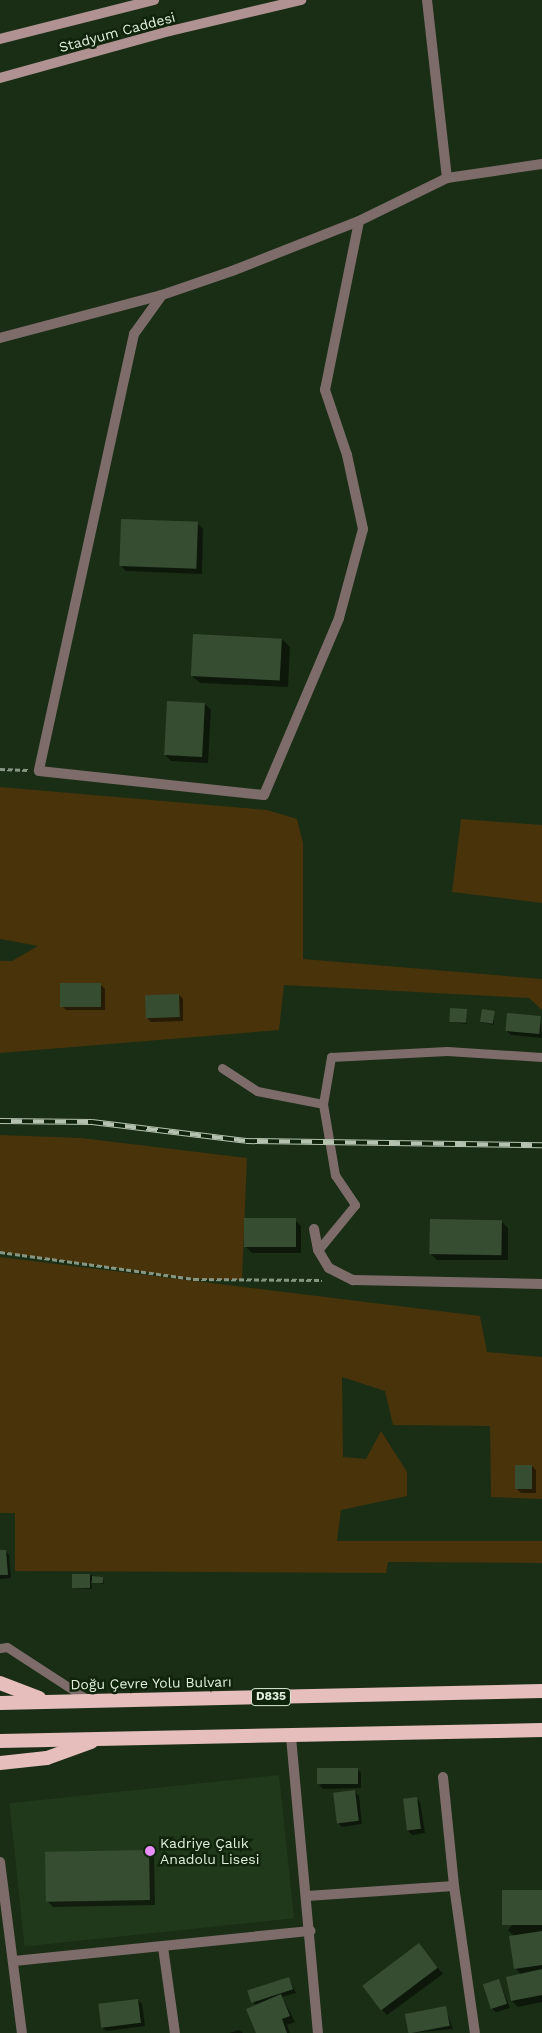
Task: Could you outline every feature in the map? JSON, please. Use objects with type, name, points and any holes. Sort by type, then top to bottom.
[{"type":"highway","points":[[0,1683],[44,1700]]},
{"type":"highway","name":"Doğu Çevre Yolu Bulvarı","points":[[0,1703],[44,1700],[90,1701],[542,1690]]},
{"type":"highway","points":[[0,1741],[291,1737],[542,1730]]},
{"type":"highway","points":[[0,1763],[46,1758],[72,1751],[95,1740]]},
{"type":"main road","name":"Stadyum Caddesi","points":[[0,39],[154,0]]},
{"type":"main road","name":"Stadyum Caddesi","points":[[0,78],[170,31],[301,0]]},
{"type":"street","points":[[427,0],[447,178]]},
{"type":"street","points":[[0,338],[162,295],[359,221],[447,178],[542,164]]},
{"type":"street","points":[[162,295],[134,334],[39,771],[264,795],[339,618],[363,529],[347,455],[325,390],[359,221]]},
{"type":"street","points":[[314,1229],[318,1250],[329,1268],[353,1280],[542,1284]]},
{"type":"street","points":[[291,1737],[308,1896],[318,2033]]},
{"type":"street","points":[[443,1777],[454,1886],[475,2033]]},
{"type":"street","points":[[0,1862],[22,2033]]},
{"type":"street","points":[[308,1896],[454,1886]]},
{"type":"street","points":[[14,1961],[310,1932]]},
{"type":"street","points":[[164,1947],[175,2033]]},
{"type":"lane","points":[[318,1250],[356,1205],[335,1174],[323,1104],[331,1057],[447,1051],[542,1057]]},
{"type":"lane","points":[[222,1068],[257,1091],[323,1104]]},
{"type":"lane","points":[[0,1648],[7,1647],[90,1701]]},
{"type":"path","points":[[0,769],[39,771]]},
{"type":"path","points":[[0,1252],[194,1279],[325,1280]]},
{"type":"shaded area","points":[[0,787],[267,810],[297,819],[303,843],[303,959],[542,979],[542,1010],[529,998],[284,985],[279,1030],[0,1053],[0,961],[12,961],[38,946],[0,939]]},
{"type":"shaded area","points":[[461,819],[542,825],[542,903],[452,892]]},
{"type":"shaded area","points":[[0,1135],[81,1138],[247,1158],[242,1280],[194,1279],[0,1252]]},
{"type":"shaded area","points":[[0,1257],[480,1316],[487,1352],[542,1357],[542,1499],[491,1497],[490,1426],[393,1425],[385,1391],[342,1377],[343,1457],[366,1459],[381,1431],[407,1472],[407,1496],[341,1510],[337,1541],[542,1541],[542,1563],[388,1562],[386,1573],[15,1571],[15,1513],[0,1513]]},
{"type":"shaded area","name":"Kadriye Çalık Anadolu Lisesi","points":[[279,1775],[294,1918],[25,1947],[9,1803]]},
{"type":"building","points":[[121,519],[198,522],[196,569],[119,566]]},
{"type":"building","points":[[193,634],[282,639],[280,681],[191,676]]},
{"type":"building","points":[[167,701],[205,703],[202,757],[164,755]]},
{"type":"building","points":[[60,983],[101,983],[101,1007],[60,1007]]},
{"type":"building","points":[[179,994],[180,1017],[146,1018],[145,995]]},
{"type":"building","points":[[450,1008],[467,1009],[466,1023],[449,1022]]},
{"type":"building","points":[[482,1009],[495,1011],[493,1024],[480,1022]]},
{"type":"building","points":[[507,1013],[541,1016],[539,1034],[505,1031]]},
{"type":"building","points":[[244,1218],[296,1218],[296,1247],[244,1247]]},
{"type":"building","points":[[430,1219],[502,1220],[501,1255],[429,1254]]},
{"type":"building","points":[[515,1465],[532,1465],[532,1489],[515,1489]]},
{"type":"building","points":[[0,1550],[6,1550],[8,1575],[0,1575]]},
{"type":"building","points":[[72,1574],[90,1574],[90,1588],[72,1588]]},
{"type":"building","points":[[92,1576],[103,1577],[103,1583],[92,1583]]},
{"type":"building","points":[[317,1768],[358,1768],[358,1784],[317,1784]]},
{"type":"building","points":[[355,1790],[359,1821],[337,1823],[333,1793]]},
{"type":"building","points":[[417,1797],[421,1829],[407,1830],[403,1799]]},
{"type":"building","points":[[149,1850],[150,1900],[46,1902],[45,1852]]},
{"type":"building","points":[[502,1890],[542,1890],[542,1925],[502,1925]]},
{"type":"building","points":[[542,1931],[542,1965],[514,1969],[509,1936]]},
{"type":"building","points":[[419,1943],[438,1968],[381,2010],[362,1986]]},
{"type":"building","points":[[542,1969],[542,1995],[511,2001],[506,1977]]},
{"type":"building","points":[[289,1977],[293,1989],[251,2003],[247,1991]]},
{"type":"building","points":[[499,1979],[507,2004],[491,2009],[483,1984]]},
{"type":"building","points":[[281,1994],[290,2016],[282,2019],[287,2033],[256,2033],[246,2009]]},
{"type":"building","points":[[138,1999],[141,2023],[101,2028],[98,2004]]},
{"type":"building","points":[[446,2006],[450,2026],[408,2033],[405,2014]]},
{"type":"railway","points":[[0,1121],[92,1122],[246,1141],[542,1145]]},
{"type":"place","name":"Kadriye Çalık Anadolu Lisesi","points":[[150,1851]]}]
